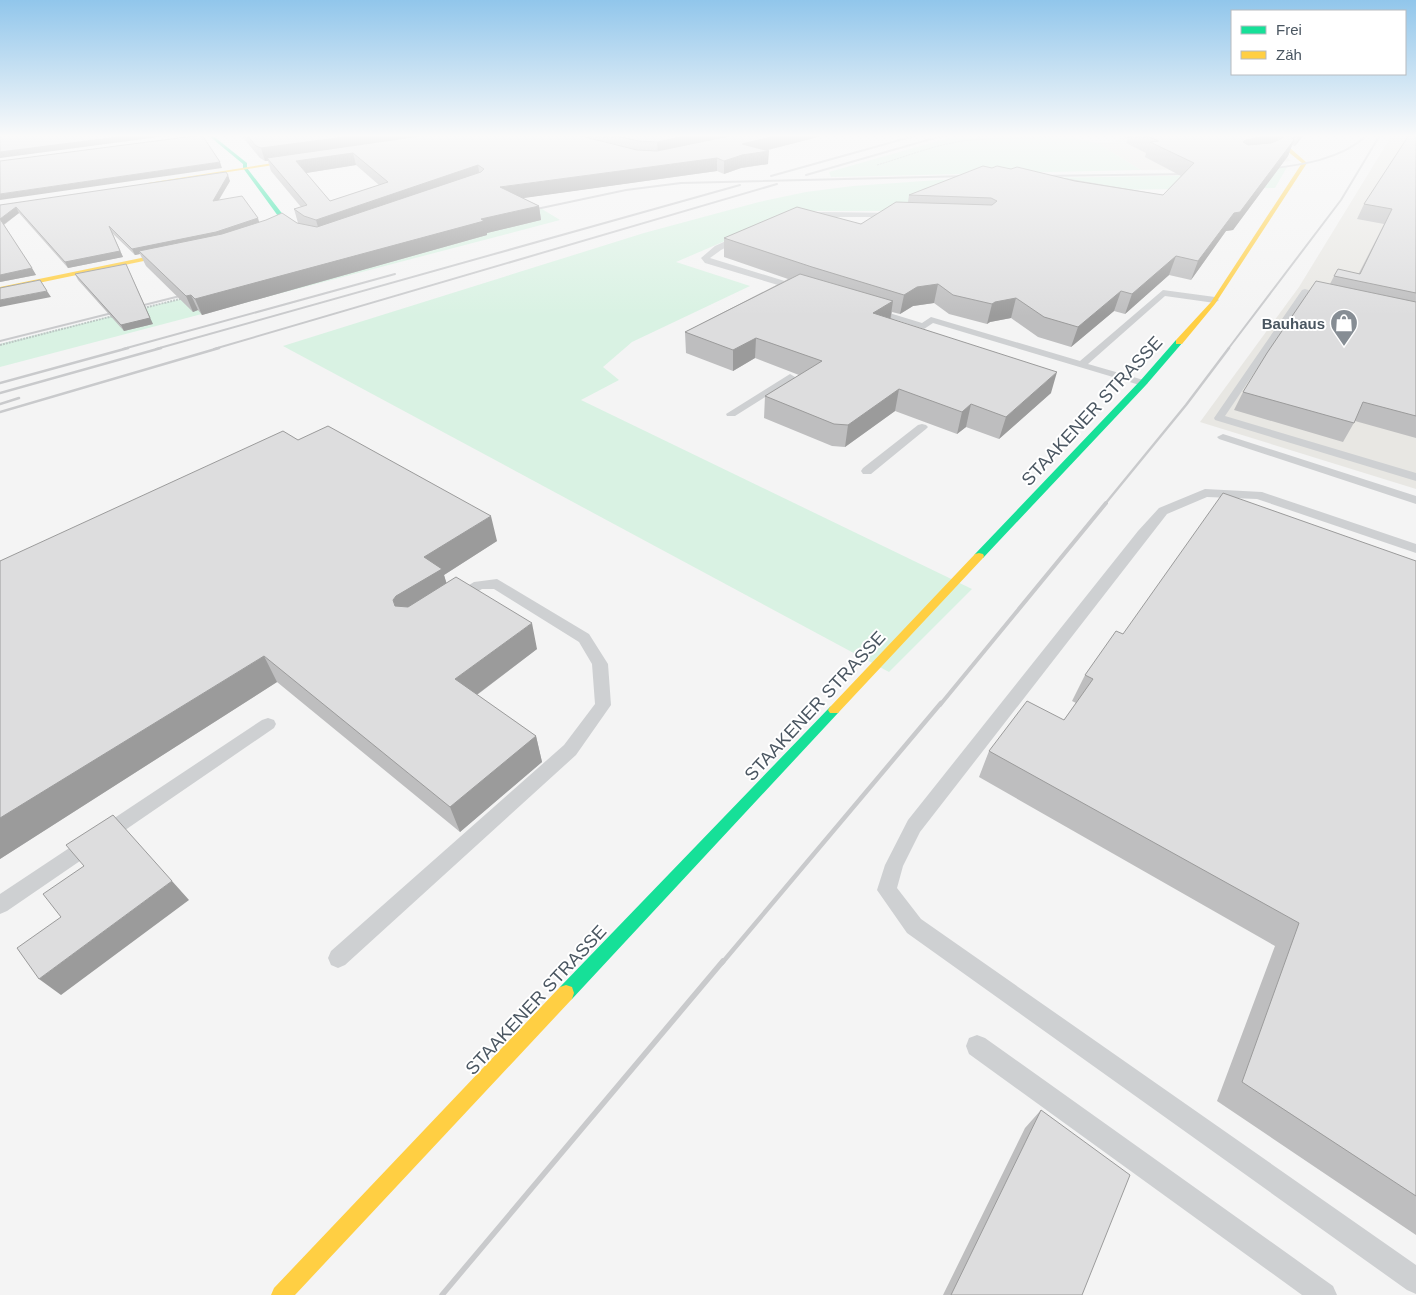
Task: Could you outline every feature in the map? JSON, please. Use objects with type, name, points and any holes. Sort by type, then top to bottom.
[{"type":"street","points":[[246,237],[265,230],[284,219],[266,195]]},
{"type":"street","name":"STAAKENER STRASSE","points":[[280,1295],[1143,383],[1215,300],[1284,195]]},
{"type":"street","points":[[0,289],[193,250]]},
{"type":"lane","points":[[795,217],[822,214],[903,215]]},
{"type":"lane","points":[[753,232],[718,248],[705,258],[708,261],[811,292]]},
{"type":"lane","points":[[1342,300],[1304,292],[1218,418],[1416,477]]},
{"type":"lane","points":[[1081,365],[1163,293],[1215,300]]},
{"type":"lane","points":[[868,309],[924,326],[931,320],[1143,383]]},
{"type":"lane","points":[[731,414],[790,377]]},
{"type":"lane","points":[[866,471],[922,427]]},
{"type":"lane","points":[[1223,438],[1416,500]]},
{"type":"lane","points":[[1416,549],[1258,495],[1205,493],[1163,511],[1142,534],[914,826],[894,865],[887,890],[914,926],[1416,1281]]},
{"type":"lane","points":[[338,958],[570,750],[603,706],[600,664],[584,638],[553,618],[496,584],[478,585],[445,606]]},
{"type":"lane","points":[[0,906],[268,724]]},
{"type":"lane","points":[[977,1046],[1324,1295]]},
{"type":"path","points":[[144,308],[192,296]]},
{"type":"path","points":[[0,345],[115,316]]},
{"type":"shaded area","points":[[1355,195],[1416,195],[1416,489],[1200,422],[1299,287]]},
{"type":"green space","points":[[790,195],[1050,195],[907,211],[812,211],[781,217],[676,262],[750,286],[632,342],[603,367],[619,380],[581,400],[972,589],[889,672],[283,346],[644,233]]},
{"type":"green space","points":[[542,209],[560,220],[0,367],[0,344]]},
{"type":"building","points":[[66,195],[216,195],[213,201],[242,196],[258,218],[216,232],[132,249],[109,226],[120,251],[65,262],[16,207],[0,219],[0,205]]},
{"type":"building","points":[[299,195],[325,195],[330,201],[347,195],[388,195],[316,220],[304,216],[294,209],[307,205]]},
{"type":"building","points":[[411,195],[517,195],[539,206],[481,219],[484,221],[195,299],[191,295],[186,296],[139,251],[222,234],[282,213],[297,223],[317,227]]},
{"type":"building","points":[[921,195],[1252,195],[1240,212],[1234,213],[1198,261],[1176,256],[1132,294],[1121,291],[1078,327],[1044,317],[1016,298],[992,304],[953,295],[938,284],[917,287],[904,295],[724,238],[797,207],[861,224],[896,202],[992,205],[997,201],[991,198]]},
{"type":"building","points":[[1370,195],[1416,195],[1416,293],[1334,276],[1338,269],[1360,274],[1392,209],[1364,204]]},
{"type":"building","points":[[0,219],[32,268],[0,275]]},
{"type":"building","points":[[126,264],[150,318],[121,325],[75,274]]},
{"type":"building","points":[[800,274],[893,301],[873,313],[1057,372],[1006,417],[971,404],[962,412],[899,389],[848,425],[834,424],[765,396],[822,361],[756,338],[733,350],[685,332]]},
{"type":"building","points":[[40,280],[47,291],[0,300],[0,288]]},
{"type":"building","name":"Bauhaus","points":[[1316,281],[1416,302],[1416,416],[1363,402],[1354,423],[1243,392]]},
{"type":"building","points":[[328,426],[491,516],[424,557],[442,569],[396,596],[393,600],[395,606],[408,607],[456,577],[532,623],[455,679],[536,736],[450,807],[264,656],[0,818],[0,561],[283,431],[298,440]]},
{"type":"building","points":[[1223,493],[1416,561],[1416,1196],[1242,1082],[1299,923],[989,751],[1027,701],[1064,720],[1093,679],[1085,675],[1116,631],[1123,634]]},
{"type":"building","points":[[113,815],[172,881],[39,979],[17,948],[61,917],[43,894],[84,866],[66,845]]},
{"type":"building","points":[[1041,1110],[1130,1175],[1082,1295],[951,1295]]},
{"type":"railway","points":[[527,211],[600,195]]},
{"type":"railway","points":[[156,349],[703,195]]},
{"type":"railway","points":[[214,349],[738,195]]},
{"type":"railway","points":[[1228,349],[1344,195]]},
{"type":"railway","points":[[123,349],[395,274]]},
{"type":"railway","points":[[0,341],[192,293]]},
{"type":"railway","points":[[0,383],[128,348]]},
{"type":"railway","points":[[0,393],[161,348]]},
{"type":"railway","points":[[0,412],[219,348]]},
{"type":"railway","points":[[1105,504],[1186,405],[1229,348]]},
{"type":"railway","points":[[0,404],[19,398]]},
{"type":"railway","points":[[940,705],[1106,503]]},
{"type":"railway","points":[[722,963],[941,703]]},
{"type":"railway","points":[[442,1295],[723,961]]},
{"type":"traffic: fast","points":[[253,234],[276,224],[281,216],[266,195]]},
{"type":"traffic: fast","points":[[979,556],[1143,383],[1179,342]]},
{"type":"traffic: fast","points":[[566,993],[834,710]]},
{"type":"traffic: slow","points":[[1179,342],[1213,303],[1284,195]]},
{"type":"traffic: slow","points":[[0,289],[180,252]]},
{"type":"traffic: slow","points":[[834,710],[979,556]]},
{"type":"traffic: slow","points":[[281,1295],[566,993]]},
{"type":"place","name":"Bauhaus","points":[[1344,347]]}]
